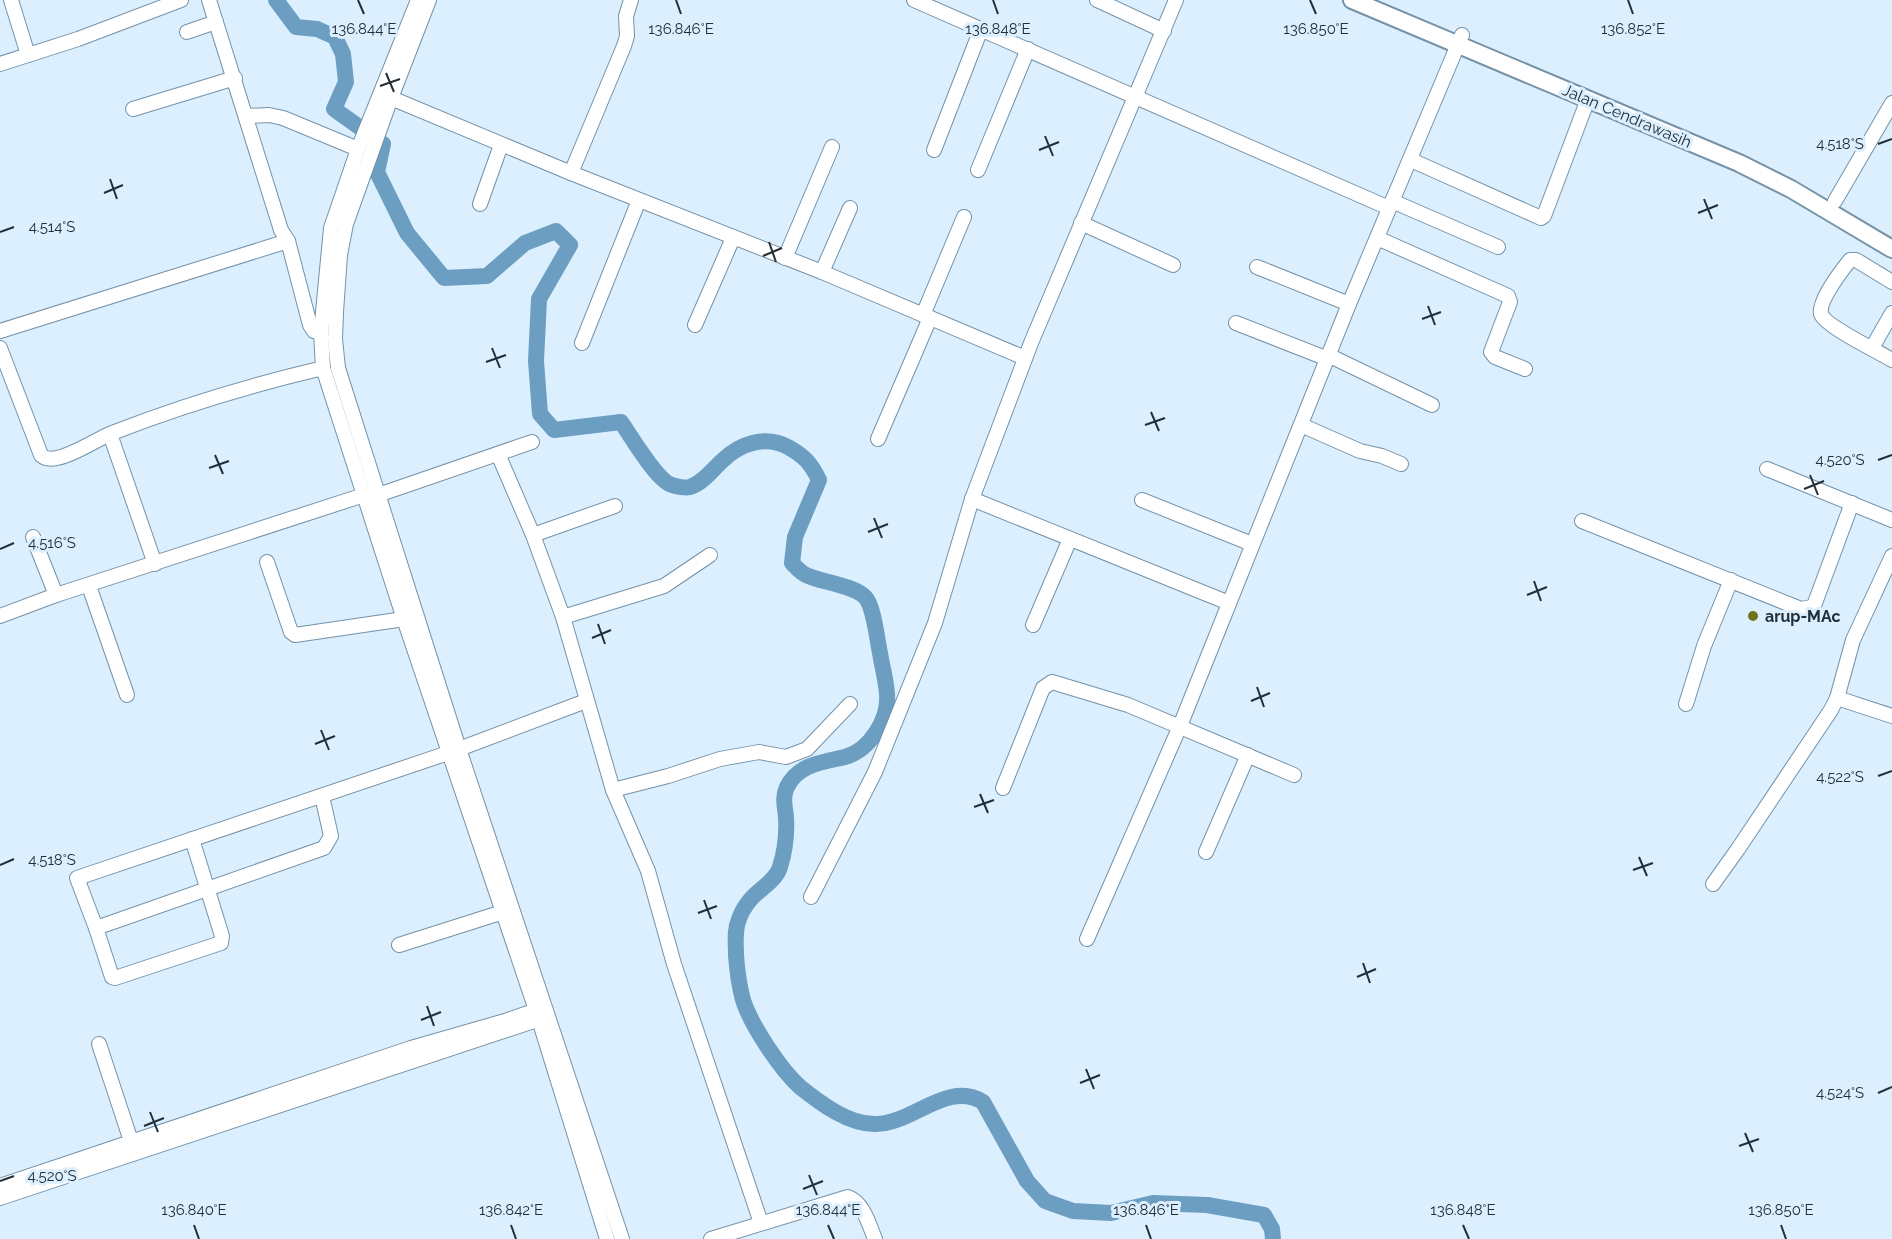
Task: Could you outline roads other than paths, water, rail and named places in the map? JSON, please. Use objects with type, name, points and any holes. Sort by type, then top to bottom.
[{"type":"main road","name":"Jalan Cendrawasih","points":[[1352,0],[1460,40],[1717,144],[1835,201],[1892,236]]},
{"type":"main road","name":"Jalan Cendrawasih","points":[[1376,0],[1588,99],[1738,163],[1791,189],[1892,249]]},
{"type":"street","points":[[11,0],[28,55]]},
{"type":"street","points":[[139,0],[144,14]]},
{"type":"street","points":[[0,64],[78,39],[181,0]]},
{"type":"street","points":[[209,0],[281,230],[288,241],[310,325],[314,331],[321,333]]},
{"type":"street","points":[[375,126],[418,0]]},
{"type":"street","points":[[429,0],[391,98],[365,145],[353,185],[342,239],[335,339],[338,368],[404,619],[454,751],[503,912],[542,1013],[607,1239]]},
{"type":"street","points":[[571,173],[624,46],[627,36],[626,16],[631,0]]},
{"type":"street","points":[[914,0],[1391,204],[1498,247]]},
{"type":"street","points":[[1097,0],[1164,31]]},
{"type":"street","points":[[811,897],[875,771],[935,623],[972,499],[1026,357],[1176,0]]},
{"type":"street","points":[[187,32],[216,22]]},
{"type":"street","points":[[934,150],[981,29]]},
{"type":"street","points":[[1087,939],[1180,726],[1349,304],[1460,40]]},
{"type":"street","points":[[978,170],[1028,49]]},
{"type":"street","points":[[133,108],[235,78]]},
{"type":"street","points":[[391,98],[501,145],[822,272],[1026,357]]},
{"type":"street","points":[[1411,160],[1541,218],[1544,216],[1588,99]]},
{"type":"street","points":[[1835,201],[1892,103]]},
{"type":"street","points":[[246,116],[283,118],[365,145]]},
{"type":"street","points":[[480,204],[501,145]]},
{"type":"street","points":[[785,258],[832,147]]},
{"type":"street","points":[[353,185],[328,239],[321,333],[323,368],[371,495],[542,1013],[622,1239]]},
{"type":"street","points":[[582,343],[639,200]]},
{"type":"street","points":[[822,272],[850,208]]},
{"type":"street","points":[[878,439],[964,217]]},
{"type":"street","points":[[1081,223],[1173,265]]},
{"type":"street","points":[[695,325],[733,238]]},
{"type":"street","points":[[1377,238],[1508,296],[1510,302],[1491,351],[1494,357],[1525,369]]},
{"type":"street","points":[[0,331],[288,241]]},
{"type":"street","points":[[1892,282],[1856,260],[1850,260],[1822,303],[1822,315],[1825,321],[1892,360]]},
{"type":"street","points":[[1257,267],[1349,304]]},
{"type":"street","points":[[1872,348],[1892,313]]},
{"type":"street","points":[[1236,323],[1329,357],[1432,405]]},
{"type":"street","points":[[0,348],[44,458],[54,460],[110,434],[240,388],[323,368]]},
{"type":"street","points":[[1301,425],[1360,451],[1382,456],[1401,464]]},
{"type":"street","points":[[110,434],[155,564]]},
{"type":"street","points":[[0,616],[56,595],[532,442]]},
{"type":"street","points":[[498,454],[533,535],[563,617],[613,790],[648,871],[674,964],[761,1224]]},
{"type":"street","points":[[1767,469],[1892,520]]},
{"type":"street","points":[[972,499],[1229,603]]},
{"type":"street","points":[[1142,500],[1252,544]]},
{"type":"street","points":[[1582,521],[1801,609],[1812,607],[1815,603],[1852,503]]},
{"type":"street","points":[[533,535],[615,506]]},
{"type":"street","points":[[33,537],[56,595]]},
{"type":"street","points":[[1033,625],[1070,539]]},
{"type":"street","points":[[563,617],[664,586],[710,555]]},
{"type":"street","points":[[1713,884],[1837,698],[1852,640],[1892,556]]},
{"type":"street","points":[[267,562],[291,632],[295,635],[404,619]]},
{"type":"street","points":[[1686,704],[1704,646],[1731,580]]},
{"type":"street","points":[[88,586],[127,694]]},
{"type":"street","points":[[1004,788],[1043,688],[1049,682],[1128,705],[1294,775]]},
{"type":"street","points":[[1837,698],[1892,716]]},
{"type":"street","points":[[192,839],[222,940],[218,945],[113,978],[77,878],[192,839],[322,796],[454,751],[586,701]]},
{"type":"street","points":[[613,790],[668,776],[720,759],[759,752],[786,757],[798,753],[807,749],[850,704]]},
{"type":"street","points":[[1206,852],[1248,755]]},
{"type":"street","points":[[96,928],[324,848],[331,836],[322,796]]},
{"type":"street","points":[[399,945],[503,912]]},
{"type":"street","points":[[0,1186],[411,1048],[542,1013]]},
{"type":"street","points":[[0,1198],[542,1013]]},
{"type":"street","points":[[99,1044],[131,1141]]},
{"type":"street","points":[[711,1239],[848,1197],[860,1205],[875,1239]]},
{"type":"waterway","points":[[276,0],[296,27],[317,29],[335,37],[343,54],[346,82],[334,109],[383,144],[377,172],[407,233],[444,278],[487,276],[525,243],[556,231],[570,245],[539,299],[536,361],[540,414],[554,430],[621,422],[659,475],[666,482],[679,487],[695,485],[729,455],[745,445],[762,441],[780,443],[788,447],[807,460],[819,480],[795,537],[792,563],[806,575],[853,589],[868,601],[875,624],[885,678],[887,704],[876,732],[862,748],[845,757],[812,765],[792,779],[787,787],[784,802],[786,836],[780,867],[775,877],[748,902],[737,924],[736,955],[743,1000],[759,1034],[775,1058],[800,1087],[826,1106],[856,1121],[876,1124],[889,1122],[943,1099],[957,1096],[970,1097],[983,1102],[1027,1181],[1045,1201],[1073,1211],[1111,1213],[1153,1203],[1207,1205],[1264,1215],[1272,1229],[1273,1239]]},
{"type":"place","name":"arup-MAc","points":[[1753,616]]}]
